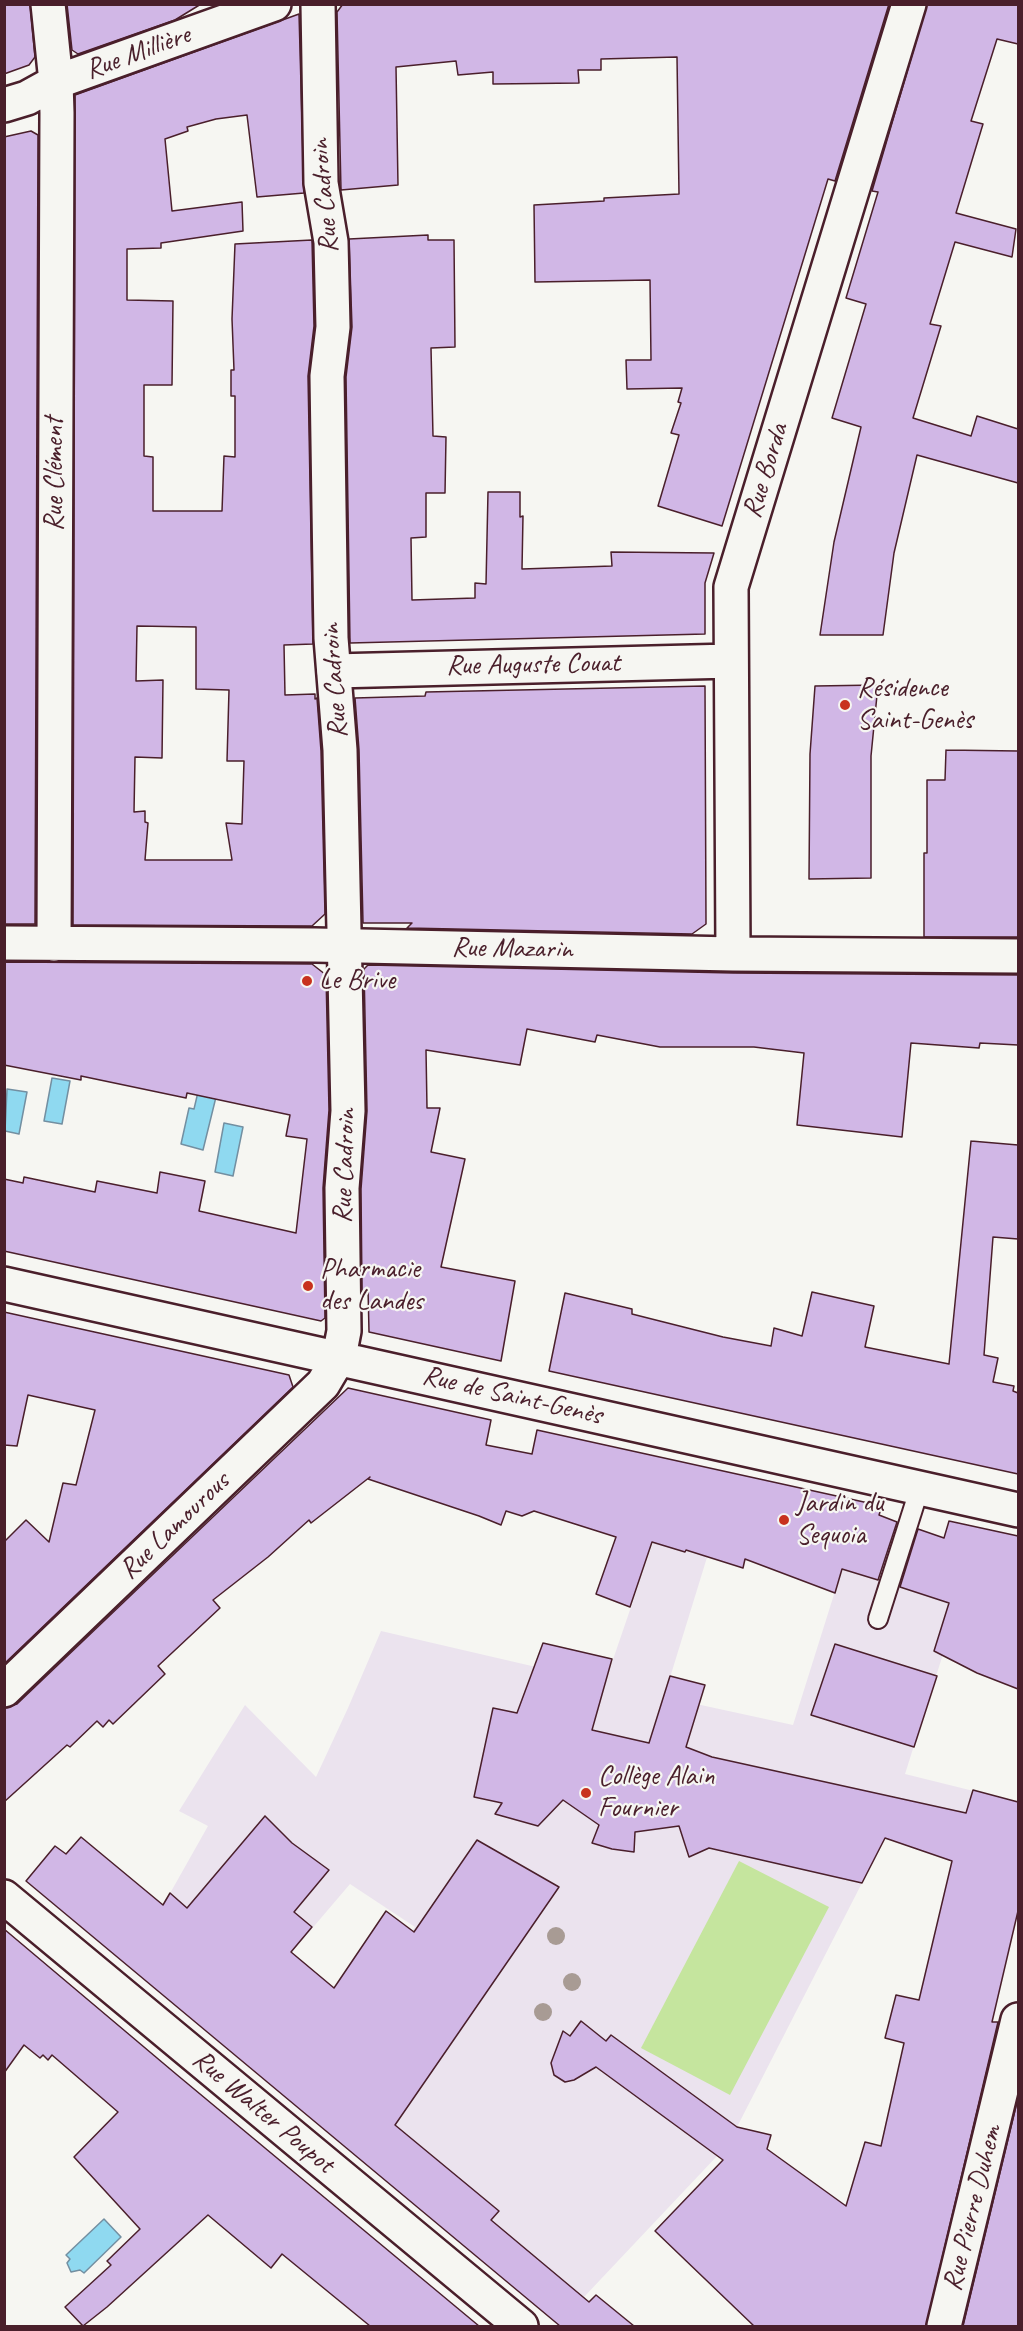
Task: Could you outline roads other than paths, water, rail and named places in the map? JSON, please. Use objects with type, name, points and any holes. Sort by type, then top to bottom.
[{"type":"street","name":"Rue Clément","points":[[48,4],[56,82],[54,944]]},
{"type":"street","name":"Rue Millière","points":[[4,105],[27,98],[56,82],[274,4]]},
{"type":"street","name":"Rue Cadroin","points":[[318,4],[321,183],[331,242],[333,327],[327,376],[331,638],[340,750],[348,1111],[342,1188],[344,1331],[339,1357]]},
{"type":"street","name":"Rue Borda","points":[[733,954],[731,587],[909,4]]},
{"type":"street","name":"Rue Auguste Couat","points":[[334,671],[731,661]]},
{"type":"street","name":"Rue Mazarin","points":[[4,943],[1018,956]]},
{"type":"street","name":"Rue de Saint-Genès","points":[[4,1284],[1018,1510]]},
{"type":"street","name":"Rue Lamourous","points":[[4,1690],[318,1390],[339,1357]]},
{"type":"street","name":"Rue Walter Poupot","points":[[4,1897],[521,2326]]},
{"type":"street","name":"Rue Pierre Duhem","points":[[944,2326],[1018,2020]]},
{"type":"lane","points":[[878,1619],[920,1488]]},
{"type":"water","points":[[52,1078],[70,1081],[62,1124],[44,1121]]},
{"type":"water","points":[[7,1089],[27,1092],[19,1134],[5,1131]]},
{"type":"water","points":[[198,1092],[216,1097],[203,1150],[181,1144],[189,1108],[194,1109]]},
{"type":"water","points":[[224,1123],[243,1127],[233,1176],[215,1172]]},
{"type":"water","points":[[104,2219],[121,2237],[84,2273],[80,2270],[71,2272],[67,2263],[70,2259],[66,2255]]},
{"type":"place","name":"Résidence Saint-Genès","points":[[845,705]]},
{"type":"place","name":"Le Brive","points":[[307,981]]},
{"type":"place","name":"Pharmacie des Landes","points":[[308,1286]]},
{"type":"place","name":"Jardin du Sequoia","points":[[784,1520]]},
{"type":"place","name":"Collège Alain Fournier","points":[[586,1793]]}]
